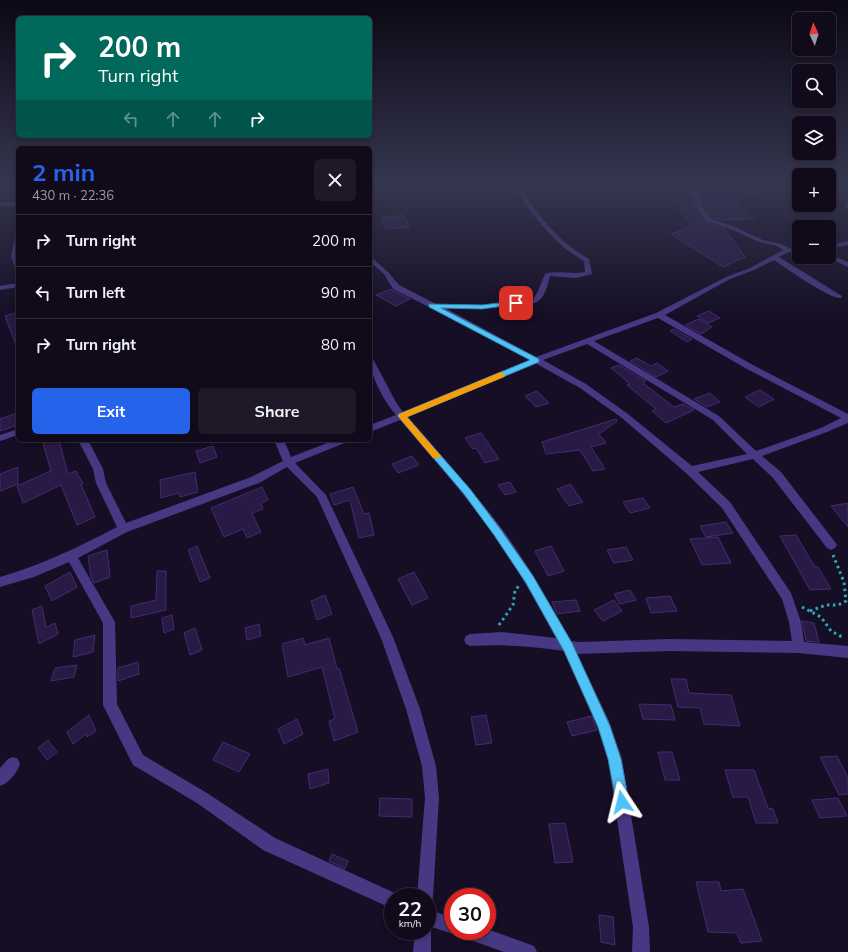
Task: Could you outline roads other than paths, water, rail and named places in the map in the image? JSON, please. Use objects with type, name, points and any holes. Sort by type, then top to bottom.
[{"type":"street","points":[[431,305],[482,307],[535,301],[547,275],[576,276],[589,274],[587,260],[576,255],[547,228]]},
{"type":"street","points":[[734,228],[761,241],[779,245],[788,250]]},
{"type":"street","points":[[836,246],[848,243]]},
{"type":"street","points":[[16,246],[14,256],[16,262]]},
{"type":"street","points":[[372,428],[536,360],[659,315],[728,278],[752,269],[774,256],[788,250],[792,250]]},
{"type":"street","points":[[774,256],[812,282],[838,296]]},
{"type":"street","points":[[836,259],[848,265]]},
{"type":"street","points":[[372,260],[386,273],[396,287],[583,386],[625,416],[690,470],[726,505],[788,599],[796,622],[799,648]]},
{"type":"street","points":[[0,288],[16,285]]},
{"type":"street","points":[[659,315],[750,367],[848,418]]},
{"type":"street","points":[[588,341],[716,418],[777,475],[831,545]]},
{"type":"street","points":[[372,365],[393,406],[467,492],[498,532],[529,579],[568,647],[604,726],[615,759],[640,920],[641,952]]},
{"type":"street","points":[[690,470],[754,455],[824,430],[848,418]]},
{"type":"street","points":[[0,438],[16,433]]},
{"type":"street","points":[[85,442],[98,469],[101,483],[123,529]]},
{"type":"street","points":[[280,442],[288,462],[321,495],[387,637],[413,708],[429,766],[432,798],[426,888]]},
{"type":"street","points":[[0,582],[30,573],[71,556],[123,529],[255,480],[288,462],[339,442]]},
{"type":"street","points":[[71,556],[109,622],[110,705],[138,760],[202,798],[269,844],[384,897]]},
{"type":"street","points":[[470,640],[528,640],[568,647],[589,648],[669,645],[799,648],[848,652]]},
{"type":"street","points":[[0,779],[13,764]]},
{"type":"street","points":[[422,952],[423,940]]},
{"type":"street","points":[[494,940],[528,952]]}]
